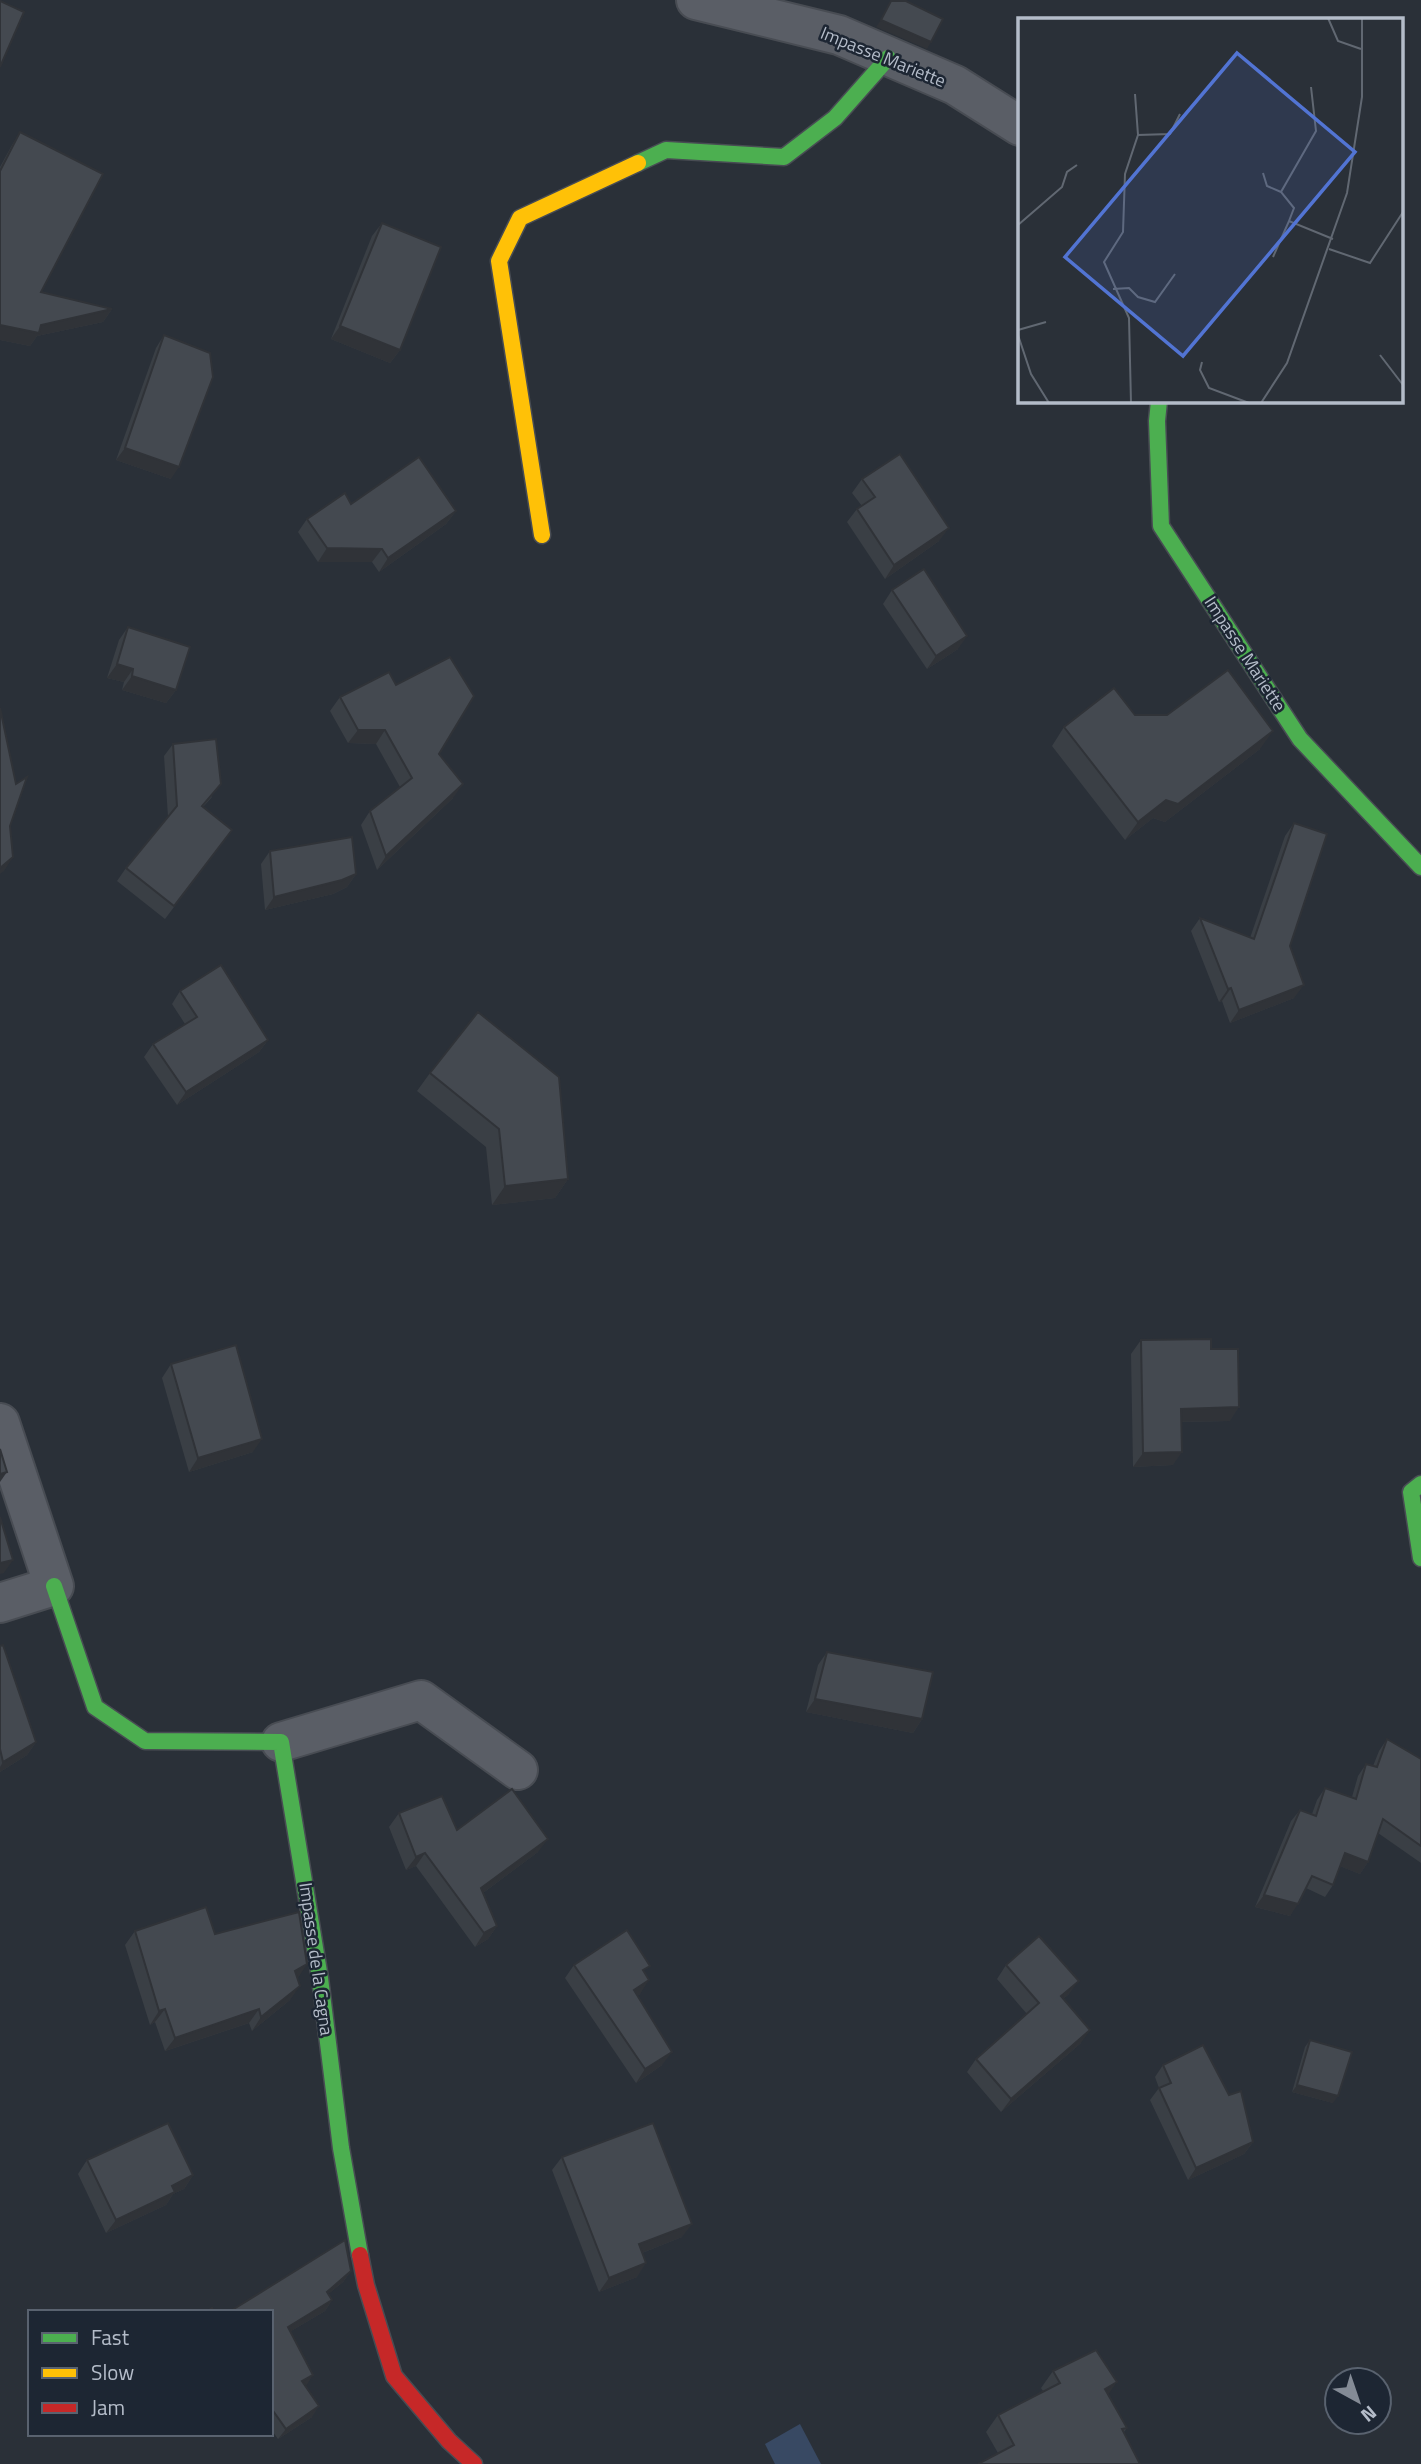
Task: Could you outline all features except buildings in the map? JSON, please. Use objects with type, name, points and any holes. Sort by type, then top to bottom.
[{"type":"street","name":"Impasse Mariette","points":[[696,0],[839,35],[955,85],[1018,125]]},
{"type":"street","points":[[542,535],[499,261],[520,218],[666,150],[784,157],[835,118],[888,58]]},
{"type":"street","name":"Impasse Mariette","points":[[1159,402],[1161,526],[1300,739],[1421,867]]},
{"type":"street","points":[[0,1423],[95,1707],[145,1741],[281,1742],[421,1700],[519,1770]]},
{"type":"street","points":[[1421,1484],[1411,1492],[1421,1558]]},
{"type":"street","points":[[0,1603],[54,1586]]},
{"type":"street","name":"Impasse de la Cagna","points":[[281,1742],[320,1978],[341,2148],[366,2285],[394,2376],[449,2441],[474,2464]]},
{"type":"water","points":[[800,2424],[821,2464],[775,2464],[765,2444]]},
{"type":"traffic: fast","points":[[638,163],[666,150],[784,157],[835,118],[888,58]]},
{"type":"traffic: fast","points":[[1159,402],[1157,421],[1161,526],[1300,739],[1421,867]]},
{"type":"traffic: fast","points":[[1421,1484],[1411,1492],[1421,1558]]},
{"type":"traffic: fast","points":[[54,1586],[95,1707],[145,1741],[281,1742],[320,1978],[341,2148],[360,2255]]},
{"type":"traffic: slow","points":[[542,535],[499,261],[520,218],[638,163]]},
{"type":"traffic: jam","points":[[360,2255],[366,2285],[394,2376],[449,2441],[474,2464]]}]
